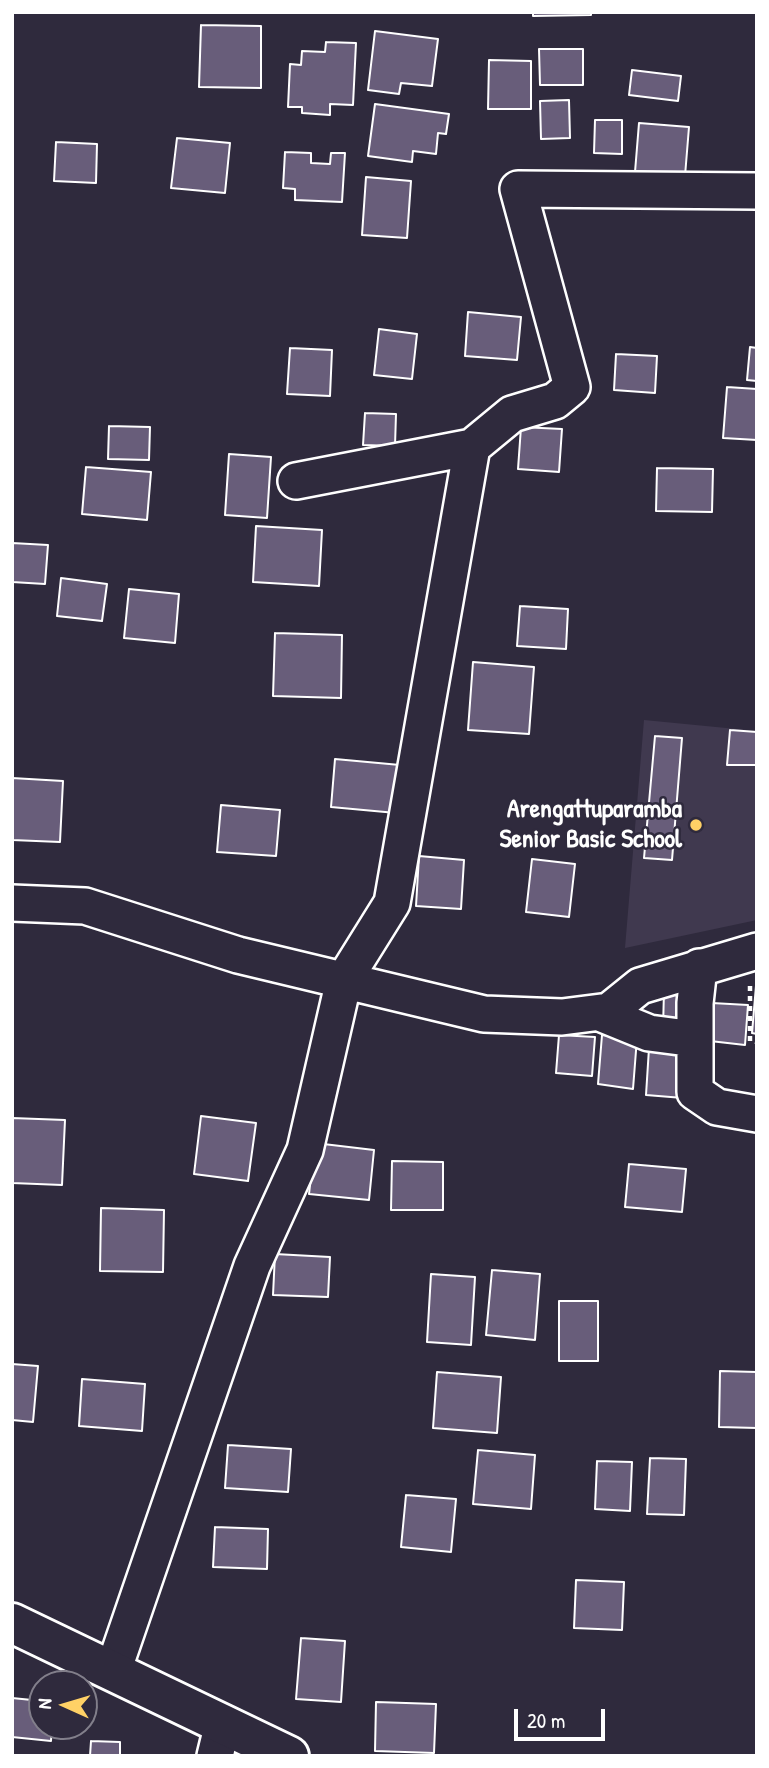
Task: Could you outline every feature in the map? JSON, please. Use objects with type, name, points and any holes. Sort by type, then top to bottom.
[{"type":"main road","points":[[12,1623],[113,1671],[219,1739],[289,1756]]},
{"type":"street","points":[[296,481],[472,447],[512,414],[555,401],[572,387],[517,189],[757,191]]},
{"type":"street","points":[[113,1671],[252,1266],[305,1150],[344,980],[392,903],[472,447]]},
{"type":"street","points":[[12,903],[85,906],[238,955],[484,1013],[562,1017],[609,1011],[640,986],[750,953]]},
{"type":"street","points":[[699,967],[695,1092],[717,1107],[757,1114]]},
{"type":"street","points":[[600,1013],[649,1033],[695,1039]]},
{"type":"path","points":[[750,953],[750,1041],[757,1042]]},
{"type":"shaded area","name":"Arengattuparamba Senior Basic School","points":[[644,720],[757,731],[757,920],[625,948]]},
{"type":"building","points":[[533,12],[591,12],[591,15],[533,16]]},
{"type":"building","points":[[201,25],[261,26],[261,88],[199,87]]},
{"type":"building","points":[[375,31],[438,39],[432,86],[401,83],[399,94],[368,90]]},
{"type":"building","points":[[326,42],[356,43],[353,105],[330,104],[330,115],[302,113],[302,107],[288,107],[290,64],[301,65],[302,51],[325,52]]},
{"type":"building","points":[[539,49],[583,49],[583,85],[540,85]]},
{"type":"building","points":[[489,60],[531,61],[531,109],[488,109]]},
{"type":"building","points":[[632,70],[681,76],[678,101],[629,95]]},
{"type":"building","points":[[569,100],[570,138],[541,139],[540,101]]},
{"type":"building","points":[[375,104],[449,114],[446,134],[438,133],[436,154],[413,151],[412,162],[368,156]]},
{"type":"building","points":[[595,120],[622,120],[622,154],[594,153]]},
{"type":"building","points":[[639,123],[689,127],[685,176],[635,172]]},
{"type":"building","points":[[177,138],[230,143],[225,193],[171,188]]},
{"type":"building","points":[[56,142],[97,144],[96,183],[54,181]]},
{"type":"building","points":[[285,152],[311,153],[311,163],[330,164],[331,153],[345,153],[342,202],[295,200],[295,189],[283,188]]},
{"type":"building","points":[[366,177],[411,181],[407,238],[362,235]]},
{"type":"building","points":[[468,312],[521,317],[517,360],[465,356]]},
{"type":"building","points":[[379,329],[417,334],[412,379],[374,375]]},
{"type":"building","points":[[750,347],[757,348],[757,381],[747,380]]},
{"type":"building","points":[[290,348],[332,350],[330,396],[287,394]]},
{"type":"building","points":[[616,354],[657,356],[655,393],[614,390]]},
{"type":"building","points":[[727,387],[757,389],[757,440],[723,438]]},
{"type":"building","points":[[365,413],[396,414],[395,446],[363,445]]},
{"type":"building","points":[[109,426],[150,427],[149,460],[108,459]]},
{"type":"building","points":[[521,427],[562,429],[559,472],[518,469]]},
{"type":"building","points":[[229,454],[271,457],[267,518],[225,515]]},
{"type":"building","points":[[86,467],[151,472],[147,520],[82,514]]},
{"type":"building","points":[[657,468],[713,469],[712,512],[656,511]]},
{"type":"building","points":[[256,526],[322,530],[319,586],[253,582]]},
{"type":"building","points":[[12,543],[48,545],[45,584],[12,582]]},
{"type":"building","points":[[61,578],[107,584],[102,621],[57,616]]},
{"type":"building","points":[[129,589],[179,594],[175,643],[124,638]]},
{"type":"building","points":[[520,606],[568,609],[566,649],[517,646]]},
{"type":"building","points":[[275,633],[342,635],[341,698],[273,696]]},
{"type":"building","points":[[473,662],[534,667],[529,734],[468,730]]},
{"type":"building","points":[[730,730],[757,732],[757,765],[727,765]]},
{"type":"building","points":[[655,736],[682,738],[672,860],[644,858]]},
{"type":"building","points":[[335,759],[400,765],[396,813],[331,807]]},
{"type":"building","points":[[12,778],[63,781],[60,842],[12,840]]},
{"type":"building","points":[[221,805],[280,810],[276,856],[217,852]]},
{"type":"building","points":[[419,856],[464,860],[461,909],[416,906]]},
{"type":"building","points":[[532,859],[575,864],[569,917],[526,912]]},
{"type":"building","points":[[757,974],[757,1034],[752,1033]]},
{"type":"building","points":[[664,990],[692,991],[691,1029],[663,1029]]},
{"type":"building","points":[[712,1003],[748,1005],[745,1045],[710,1041]]},
{"type":"building","points":[[559,1035],[595,1037],[592,1076],[556,1073]]},
{"type":"building","points":[[602,1035],[637,1038],[633,1089],[598,1084]]},
{"type":"building","points":[[649,1048],[687,1051],[683,1098],[646,1095]]},
{"type":"building","points":[[201,1116],[256,1123],[248,1181],[194,1174]]},
{"type":"building","points":[[12,1118],[65,1120],[62,1185],[12,1183]]},
{"type":"building","points":[[315,1143],[374,1150],[369,1200],[309,1194]]},
{"type":"building","points":[[392,1161],[443,1162],[443,1210],[391,1210]]},
{"type":"building","points":[[629,1164],[686,1169],[682,1212],[625,1207]]},
{"type":"building","points":[[101,1208],[164,1210],[163,1272],[100,1271]]},
{"type":"building","points":[[275,1254],[330,1257],[328,1297],[273,1295]]},
{"type":"building","points":[[492,1270],[540,1274],[535,1340],[486,1335]]},
{"type":"building","points":[[431,1274],[475,1277],[471,1345],[427,1342]]},
{"type":"building","points":[[559,1301],[598,1301],[598,1361],[559,1361]]},
{"type":"building","points":[[12,1364],[38,1366],[33,1422],[12,1420]]},
{"type":"building","points":[[720,1371],[757,1372],[757,1428],[719,1427]]},
{"type":"building","points":[[437,1372],[501,1377],[497,1433],[433,1428]]},
{"type":"building","points":[[82,1379],[145,1384],[142,1431],[79,1426]]},
{"type":"building","points":[[228,1445],[291,1449],[288,1492],[225,1488]]},
{"type":"building","points":[[478,1450],[535,1455],[531,1509],[473,1504]]},
{"type":"building","points":[[650,1458],[686,1459],[684,1515],[647,1514]]},
{"type":"building","points":[[597,1461],[632,1462],[630,1511],[595,1509]]},
{"type":"building","points":[[406,1495],[456,1499],[451,1552],[401,1547]]},
{"type":"building","points":[[215,1527],[268,1529],[267,1569],[213,1567]]},
{"type":"building","points":[[576,1580],[624,1582],[622,1630],[574,1628]]},
{"type":"building","points":[[301,1638],[345,1641],[341,1702],[296,1699]]},
{"type":"building","points":[[12,1698],[28,1700],[28,1739],[12,1737]]},
{"type":"building","points":[[376,1702],[436,1704],[434,1753],[375,1751]]},
{"type":"building","points":[[91,1741],[120,1742],[120,1756],[90,1756]]},
{"type":"place","name":"Arengattuparamba Senior Basic School","points":[[696,825]]}]
